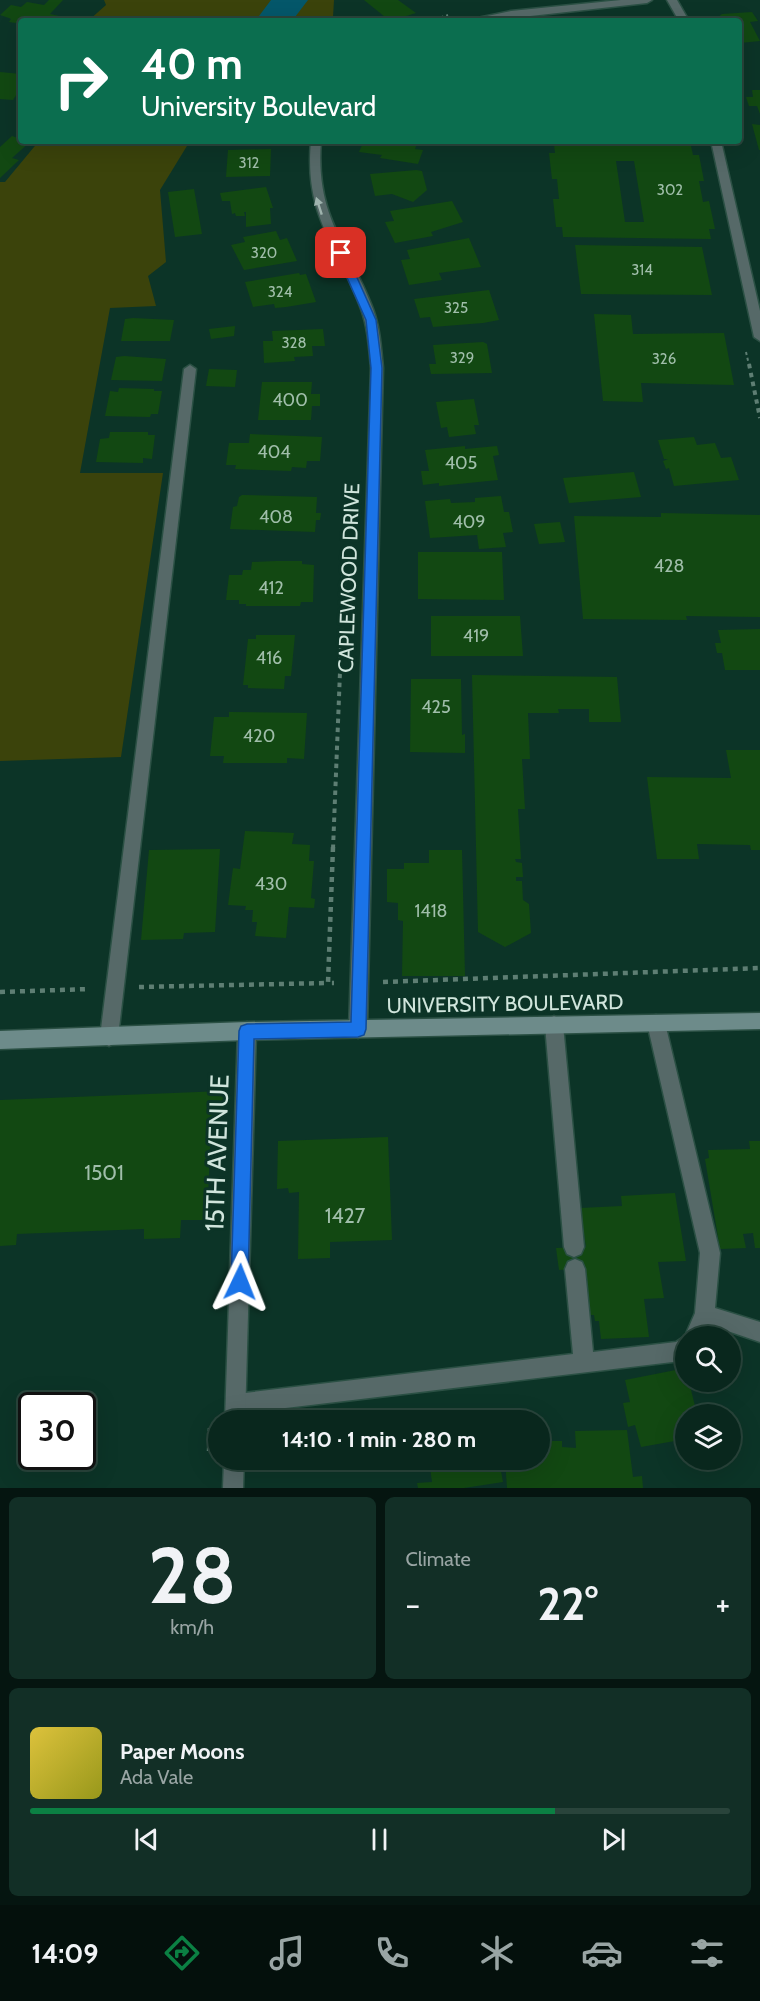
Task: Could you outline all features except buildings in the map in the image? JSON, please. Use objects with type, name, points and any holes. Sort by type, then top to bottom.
[{"type":"main road","name":"UNIVERSITY BOULEVARD","points":[[0,1040],[247,1031],[760,1021]]},
{"type":"street","points":[[486,18],[647,0]]},
{"type":"street","points":[[672,0],[682,18]]},
{"type":"street","name":"CAPLEWOOD DRIVE","points":[[316,144],[313,163],[316,199],[323,219],[366,307],[375,338],[377,368],[358,1029]]},
{"type":"street","points":[[717,144],[760,337]]},
{"type":"street","points":[[109,1037],[190,369]]},
{"type":"street","points":[[656,1023],[710,1253],[705,1314],[700,1326]]},
{"type":"street","points":[[554,1025],[574,1247]]},
{"type":"street","name":"15TH AVENUE","points":[[236,1410],[247,1031]]},
{"type":"street","points":[[575,1269],[584,1363]]},
{"type":"street","points":[[705,1314],[760,1332]]},
{"type":"street","points":[[250,1410],[675,1352]]},
{"type":"street","points":[[233,1488],[234,1470]]},
{"type":"path","points":[[328,983],[345,562]]},
{"type":"path","points":[[0,992],[760,968]]},
{"type":"green space","points":[[104,0],[334,0],[331,18],[91,18],[106,5]]},
{"type":"green space","points":[[37,144],[188,144],[160,190],[166,262],[148,276],[156,306],[110,308],[80,473],[163,473],[121,757],[0,761],[0,182],[5,182]]},
{"type":"waterway","points":[[277,16],[290,0]]},
{"type":"route","points":[[240,1282],[247,1031],[358,1029],[377,368],[371,320],[341,253]]}]
